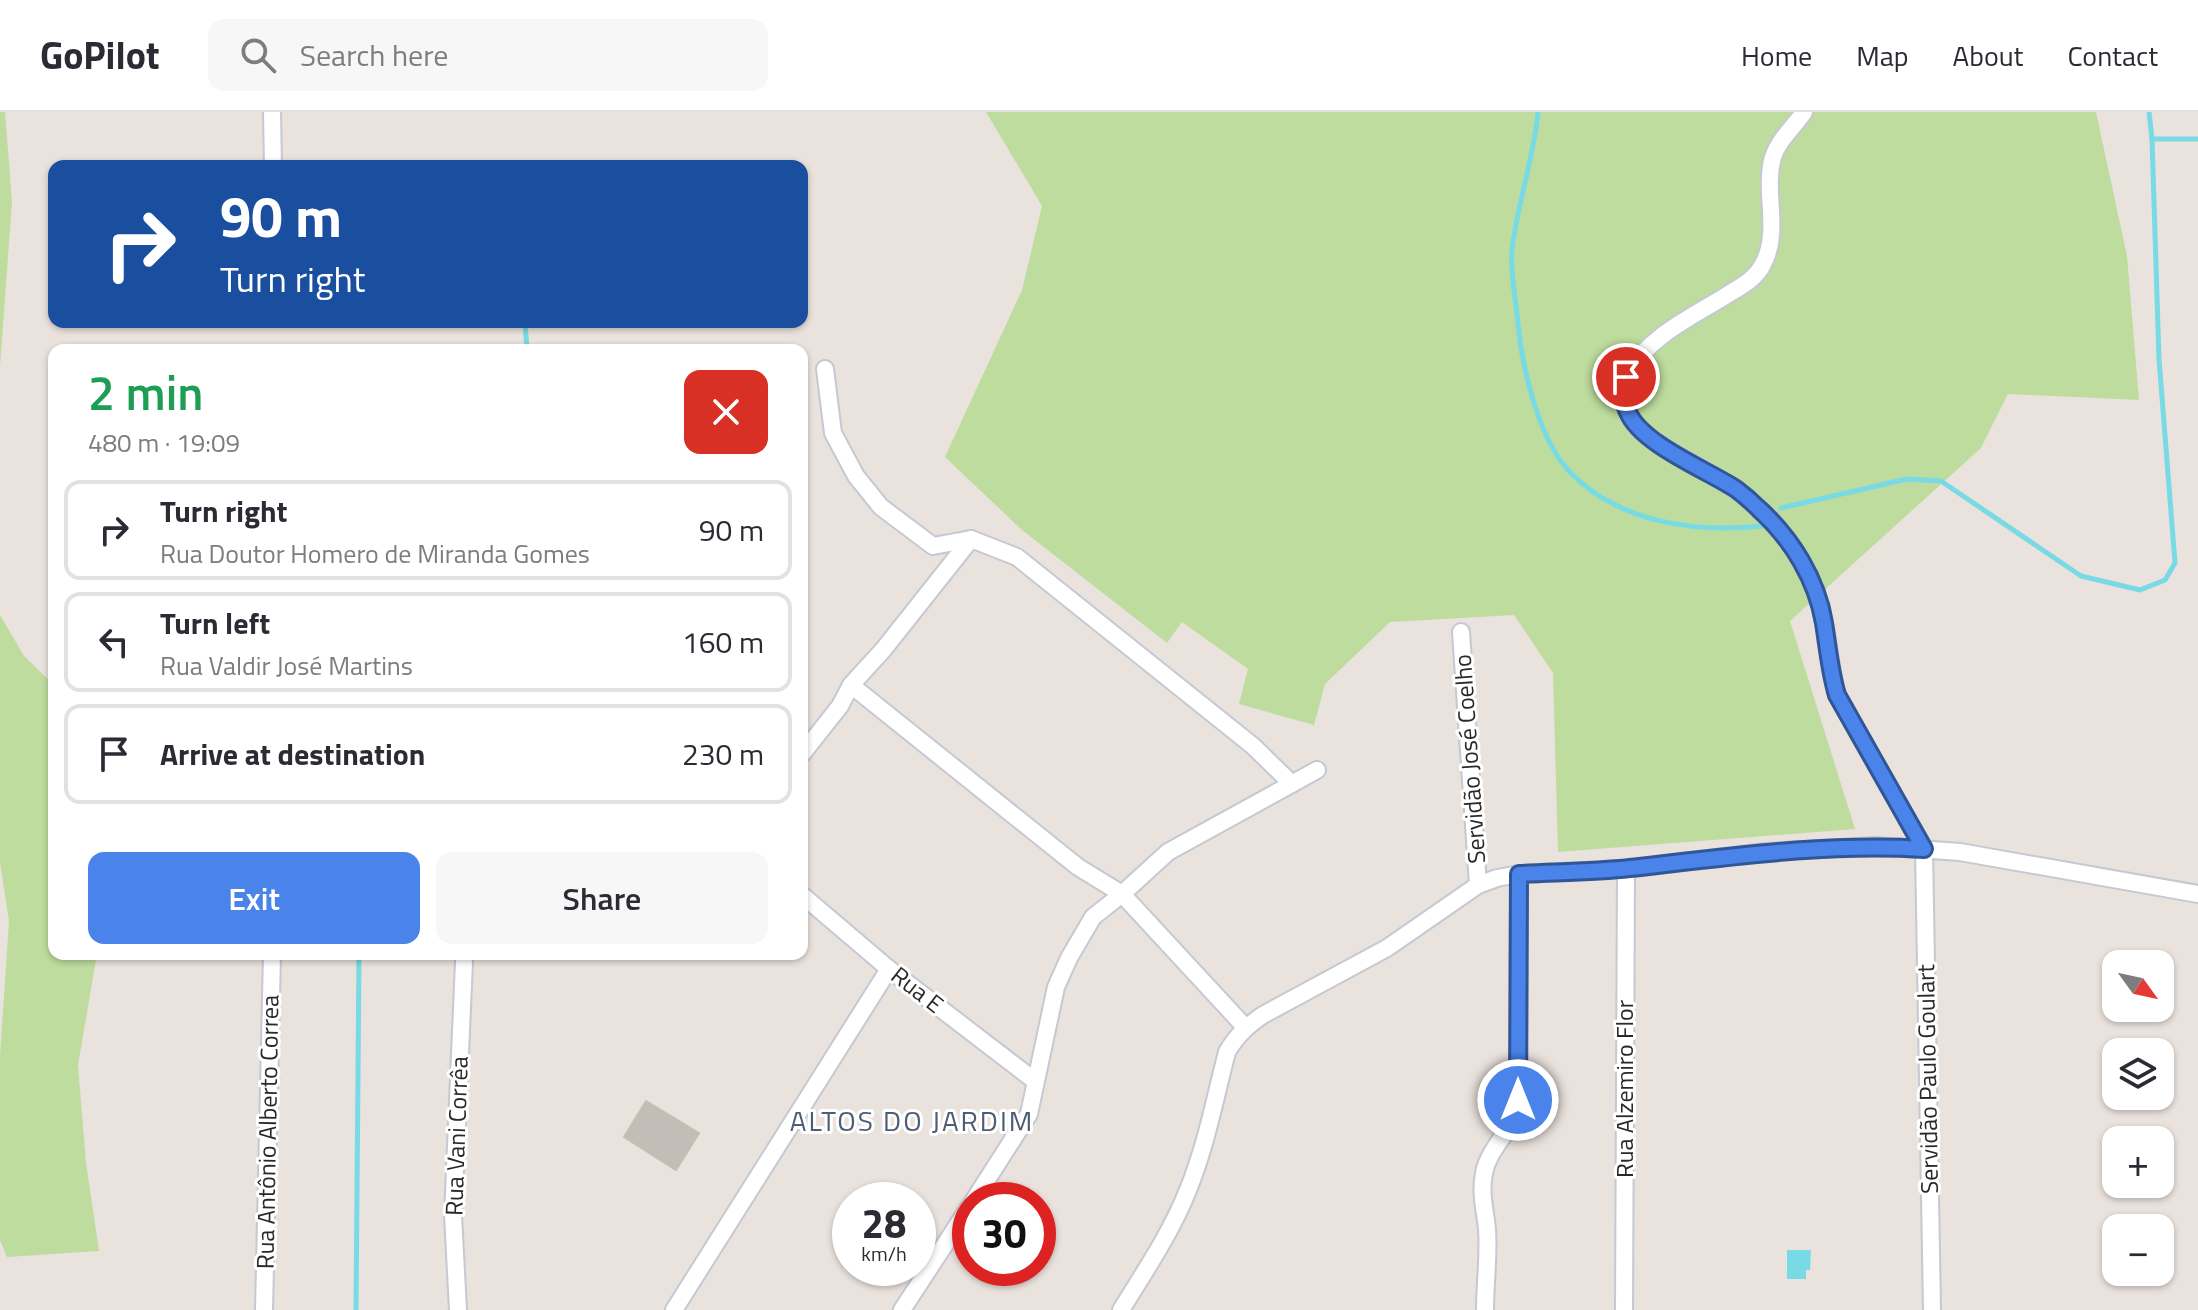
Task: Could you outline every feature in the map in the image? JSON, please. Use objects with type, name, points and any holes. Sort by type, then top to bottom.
[{"type":"street","points":[[272,112],[273,160]]},
{"type":"street","points":[[1804,112],[1778,144],[1773,158],[1769,180],[1772,229],[1769,251],[1762,267],[1748,281],[1651,343],[1626,377],[1623,396],[1628,413],[1638,428],[1737,490],[1760,509],[1798,554],[1818,599],[1837,695],[1924,849]]},
{"type":"street","points":[[825,369],[833,433],[856,476],[881,507],[933,546],[971,539],[1017,557],[1253,746],[1292,784]]},
{"type":"street","points":[[808,746],[840,706],[851,685],[883,650],[971,539]]},
{"type":"street","name":"Servidão José Coelho","points":[[1461,632],[1478,885]]},
{"type":"street","points":[[851,685],[1078,867],[1122,894],[1245,1027]]},
{"type":"street","points":[[986,1182],[1029,1114],[1056,987],[1093,917],[1168,852],[1317,770]]},
{"type":"street","points":[[1121,1310],[1176,1218],[1200,1157],[1227,1052],[1236,1037],[1263,1015],[1387,948],[1478,885],[1519,874],[1626,869],[1765,852],[1876,846],[1960,852],[2198,894]]},
{"type":"street","name":"Servidão Paulo Goulart","points":[[1924,849],[1932,1310]]},
{"type":"street","name":"Rua Alzemiro Flor","points":[[1624,1310],[1626,869]]},
{"type":"street","points":[[1485,1310],[1487,1231],[1482,1207],[1484,1171],[1516,1116],[1518,1100],[1519,874]]},
{"type":"street","name":"Rua E","points":[[808,900],[889,969],[1035,1081]]},
{"type":"street","name":"Rua Antônio Alberto Correa","points":[[264,1310],[272,960]]},
{"type":"street","name":"Rua Vani Corrêa","points":[[458,1310],[453,1215],[464,962]]},
{"type":"street","points":[[674,1310],[889,969]]},
{"type":"street","points":[[902,1310],[952,1234]]},
{"type":"green space","points":[[0,112],[5,112],[12,202],[0,366]]},
{"type":"green space","points":[[986,112],[2096,112],[2127,256],[2139,400],[2008,394],[1981,448],[1790,621],[1855,829],[1558,852],[1553,673],[1514,615],[1390,622],[1325,684],[1314,725],[1239,704],[1248,669],[1182,622],[1167,643],[1022,530],[945,457],[1022,290],[1042,206]]},
{"type":"green space","points":[[0,615],[24,656],[48,679],[48,960],[96,960],[78,1065],[86,1163],[99,1251],[7,1257],[0,1240],[0,1056],[9,921],[0,862]]},
{"type":"water","points":[[1787,1250],[1811,1250],[1810,1270],[1806,1270],[1806,1279],[1787,1279]]},
{"type":"building","points":[[646,1101],[699,1133],[676,1170],[624,1137]]},
{"type":"waterway","points":[[1538,112],[1514,233],[1512,268],[1523,360],[1540,421],[1558,457],[1589,489],[1634,513],[1659,521],[1711,528],[1762,526]]},
{"type":"waterway","points":[[2149,112],[2152,139],[2198,139]]},
{"type":"waterway","points":[[1781,508],[1907,479],[1941,481],[2081,576],[2140,590],[2165,580],[2175,563],[2159,359],[2152,139]]},
{"type":"waterway","points":[[525,328],[527,344]]},
{"type":"waterway","points":[[356,1310],[359,960]]},
{"type":"district","name":"ALTOS DO JARDIM","points":[[912,1121]]},
{"type":"route","points":[[1518,1100],[1519,874],[1626,869],[1765,852],[1876,846],[1924,849],[1837,695],[1818,599],[1798,554],[1760,509],[1737,490],[1638,428],[1628,413],[1623,396],[1626,377]]}]
